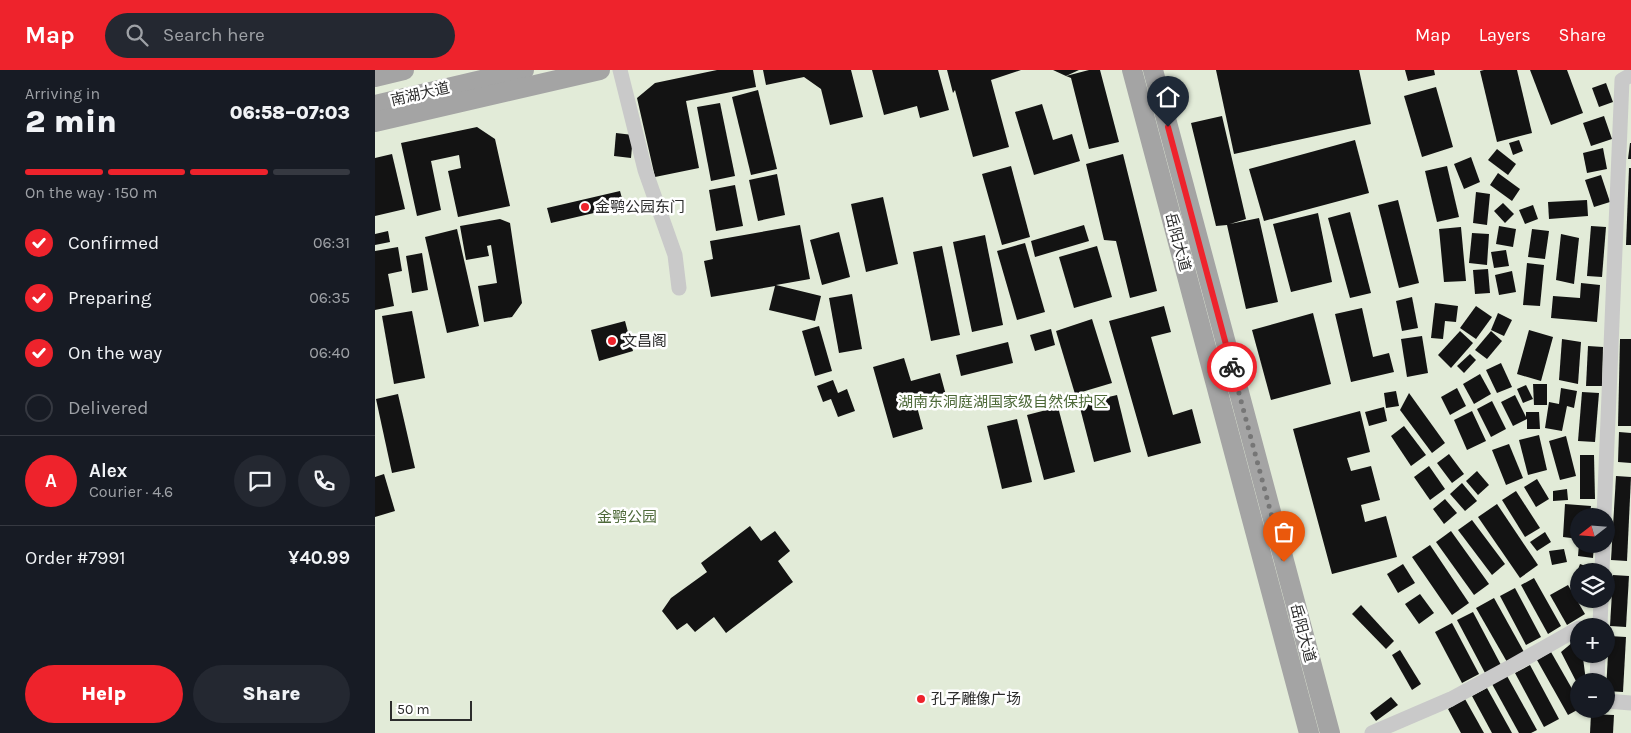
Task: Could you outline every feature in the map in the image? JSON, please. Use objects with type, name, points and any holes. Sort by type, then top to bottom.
[{"type":"main road","points":[[375,77],[404,70]]},
{"type":"main road","name":"南湖大道","points":[[375,93],[480,70]]},
{"type":"main road","name":"南湖大道","points":[[375,105],[524,70]]},
{"type":"main road","points":[[375,122],[600,70]]},
{"type":"main road","name":"岳阳大道","points":[[1132,70],[1309,733]]},
{"type":"main road","name":"岳阳大道","points":[[1153,70],[1330,733]]},
{"type":"street","points":[[620,70],[645,170],[675,255],[679,288]]},
{"type":"street","points":[[1604,508],[1622,80],[1631,75]]},
{"type":"street","points":[[1371,733],[1451,699],[1570,633]]},
{"type":"street","points":[[1615,702],[1631,704]]},
{"type":"green space","name":"湖南东洞庭湖国家级自然保护区","points":[[375,70],[1631,70],[1631,733],[375,733]]},
{"type":"building","points":[[717,70],[753,70],[756,87],[686,101],[699,168],[655,177],[637,98],[655,83]]},
{"type":"building","points":[[763,70],[851,70],[863,117],[830,125],[821,89],[804,77],[766,85]]},
{"type":"building","points":[[872,70],[938,70],[949,110],[920,118],[917,106],[884,115]]},
{"type":"building","points":[[947,70],[1021,70],[991,80],[1009,147],[973,157],[955,90],[953,93]]},
{"type":"building","points":[[1053,70],[1079,70],[1066,76]]},
{"type":"building","points":[[1089,70],[1100,70],[1119,142],[1089,149],[1071,78],[1066,76]]},
{"type":"building","points":[[1216,70],[1359,70],[1371,124],[1234,154]]},
{"type":"building","points":[[1405,70],[1434,70],[1435,75],[1408,81]]},
{"type":"building","points":[[1517,70],[1532,133],[1497,142],[1480,71]]},
{"type":"building","points":[[1530,70],[1567,70],[1583,113],[1551,125]]},
{"type":"building","points":[[1606,83],[1613,102],[1599,107],[1592,88]]},
{"type":"building","points":[[1436,87],[1453,147],[1422,157],[1404,96]]},
{"type":"building","points":[[758,90],[777,169],[751,175],[732,97]]},
{"type":"building","points":[[720,103],[735,176],[711,181],[697,107]]},
{"type":"building","points":[[1042,104],[1053,140],[1072,134],[1080,161],[1034,175],[1015,112]]},
{"type":"building","points":[[1222,116],[1246,219],[1230,224],[1259,218],[1278,302],[1246,309],[1227,225],[1216,226],[1191,123]]},
{"type":"building","points":[[1604,116],[1612,139],[1591,146],[1583,123]]},
{"type":"building","points":[[477,127],[495,139],[510,206],[458,217],[448,171],[461,168],[459,155],[431,161],[441,210],[417,216],[401,143]]},
{"type":"building","points":[[616,133],[633,135],[631,158],[614,156]]},
{"type":"building","points":[[1355,140],[1369,193],[1264,221],[1249,169]]},
{"type":"building","points":[[1519,140],[1523,151],[1513,155],[1509,143]]},
{"type":"building","points":[[1630,143],[1631,159],[1628,159]]},
{"type":"building","points":[[1603,148],[1607,169],[1587,173],[1583,153]]},
{"type":"building","points":[[1497,149],[1516,164],[1508,175],[1488,160]]},
{"type":"building","points":[[392,154],[405,209],[375,216],[375,158]]},
{"type":"building","points":[[1123,154],[1157,291],[1130,298],[1116,241],[1104,240],[1086,164]]},
{"type":"building","points":[[1471,157],[1480,182],[1464,189],[1454,164]]},
{"type":"building","points":[[1011,166],[1030,237],[1002,245],[982,174]]},
{"type":"building","points":[[1447,166],[1459,217],[1437,222],[1425,171]]},
{"type":"building","points":[[1629,168],[1631,168],[1631,245],[1626,245]]},
{"type":"building","points":[[1498,173],[1520,189],[1512,201],[1490,185]]},
{"type":"building","points":[[777,174],[785,215],[758,221],[749,180]]},
{"type":"building","points":[[1601,175],[1610,202],[1594,207],[1585,180]]},
{"type":"building","points":[[735,185],[743,226],[716,231],[709,190]]},
{"type":"building","name":"金鹗公园东门","points":[[620,191],[624,206],[551,223],[547,208]]},
{"type":"building","points":[[1476,192],[1490,194],[1487,225],[1473,223]]},
{"type":"building","points":[[883,197],[898,264],[866,272],[851,204]]},
{"type":"building","points":[[1398,200],[1419,283],[1399,288],[1378,205]]},
{"type":"building","points":[[1587,200],[1588,216],[1549,219],[1548,202]]},
{"type":"building","points":[[1503,203],[1514,214],[1505,223],[1494,211]]},
{"type":"building","points":[[1533,205],[1538,219],[1525,224],[1519,210]]},
{"type":"building","points":[[1350,212],[1371,293],[1350,298],[1328,218]]},
{"type":"building","points":[[1318,213],[1332,282],[1291,292],[1273,224]]},
{"type":"building","points":[[500,219],[510,223],[522,303],[512,317],[484,322],[478,286],[497,283],[491,245],[487,246],[489,256],[466,260],[460,226]]},
{"type":"building","points":[[800,225],[810,279],[776,285],[821,296],[815,321],[769,310],[775,286],[711,297],[704,261],[713,259],[710,241]]},
{"type":"building","points":[[1084,225],[1089,241],[1035,257],[1031,241]]},
{"type":"building","points":[[1499,226],[1516,229],[1513,247],[1496,244]]},
{"type":"building","points":[[1591,226],[1606,227],[1602,277],[1587,276]]},
{"type":"building","points":[[1461,227],[1466,281],[1444,282],[1439,229]]},
{"type":"building","points":[[457,229],[479,326],[447,333],[425,237]]},
{"type":"building","points":[[1532,229],[1549,231],[1545,259],[1528,257]]},
{"type":"building","points":[[388,231],[390,242],[375,245],[375,234]]},
{"type":"building","points":[[839,232],[850,277],[822,285],[810,240]]},
{"type":"building","points":[[1472,233],[1489,234],[1487,265],[1469,263]]},
{"type":"building","points":[[1561,234],[1579,238],[1574,284],[1556,280]]},
{"type":"building","points":[[985,235],[1003,325],[972,332],[953,242]]},
{"type":"building","points":[[1025,243],[1045,312],[1017,320],[997,251]]},
{"type":"building","points":[[942,246],[960,335],[931,341],[913,252]]},
{"type":"building","points":[[1097,246],[1112,297],[1074,308],[1059,257]]},
{"type":"building","points":[[398,247],[402,271],[388,274],[394,306],[375,310],[375,251]]},
{"type":"building","points":[[1506,250],[1509,266],[1494,268],[1491,252]]},
{"type":"building","points":[[422,253],[428,290],[412,293],[406,256]]},
{"type":"building","points":[[1527,263],[1544,265],[1540,306],[1523,305]]},
{"type":"building","points":[[1488,269],[1490,293],[1475,294],[1473,270]]},
{"type":"building","points":[[1512,271],[1516,292],[1499,295],[1495,275]]},
{"type":"building","points":[[1581,283],[1600,285],[1597,322],[1551,318],[1553,296],[1580,298]]},
{"type":"building","points":[[852,294],[862,349],[839,353],[829,298]]},
{"type":"building","points":[[1412,297],[1418,328],[1402,331],[1396,301]]},
{"type":"building","points":[[1435,303],[1458,306],[1456,322],[1445,321],[1443,339],[1431,338]]},
{"type":"building","points":[[1164,306],[1171,332],[1151,337],[1173,415],[1192,409],[1201,443],[1148,457],[1109,321]]},
{"type":"building","points":[[1476,306],[1492,317],[1476,339],[1460,328]]},
{"type":"building","points":[[1362,308],[1373,357],[1389,353],[1394,372],[1351,382],[1335,314]]},
{"type":"building","points":[[412,311],[425,378],[394,384],[382,316]]},
{"type":"building","points":[[1313,313],[1331,384],[1271,400],[1252,330]]},
{"type":"building","points":[[1498,313],[1512,320],[1504,336],[1491,330]]},
{"type":"building","points":[[1092,319],[1112,383],[1075,394],[1056,331]]},
{"type":"building","name":"文昌阁","points":[[625,321],[633,351],[599,361],[591,330]]},
{"type":"building","points":[[819,326],[832,371],[815,376],[802,331]]},
{"type":"building","points":[[1051,329],[1055,345],[1035,351],[1030,335]]},
{"type":"building","points":[[1529,330],[1553,337],[1541,381],[1517,374]]},
{"type":"building","points":[[1460,331],[1473,343],[1451,368],[1438,355]]},
{"type":"building","points":[[1491,331],[1502,341],[1487,359],[1475,350]]},
{"type":"building","points":[[1422,336],[1428,373],[1407,377],[1401,339]]},
{"type":"building","points":[[1562,339],[1581,342],[1578,384],[1559,380]]},
{"type":"building","points":[[1620,339],[1631,339],[1631,426],[1618,426]]},
{"type":"building","points":[[1008,342],[1013,363],[961,376],[956,355]]},
{"type":"building","points":[[1588,346],[1603,347],[1602,386],[1586,386]]},
{"type":"building","points":[[1470,354],[1476,360],[1464,373],[1457,366]]},
{"type":"building","points":[[904,358],[911,381],[940,373],[947,399],[917,407],[923,429],[893,438],[873,367]]},
{"type":"building","points":[[1501,363],[1512,387],[1497,393],[1486,370]]},
{"type":"building","points":[[1480,374],[1491,394],[1474,404],[1463,384]]},
{"type":"building","points":[[833,380],[838,393],[847,389],[855,411],[838,417],[831,399],[823,402],[817,386]]},
{"type":"building","points":[[1533,384],[1547,384],[1547,405],[1534,405]]},
{"type":"building","points":[[1526,385],[1533,399],[1523,403],[1517,389]]},
{"type":"building","points":[[1457,388],[1466,406],[1450,415],[1441,397]]},
{"type":"building","points":[[1561,388],[1577,391],[1574,408],[1567,406],[1562,431],[1545,428],[1549,402],[1559,404]]},
{"type":"building","points":[[1396,391],[1399,406],[1386,408],[1384,393]]},
{"type":"building","points":[[1582,392],[1599,393],[1595,442],[1578,441]]},
{"type":"building","points":[[1409,393],[1445,443],[1432,453],[1400,410]]},
{"type":"building","points":[[398,394],[415,468],[392,473],[376,399]]},
{"type":"building","points":[[1117,395],[1131,452],[1094,462],[1079,404]]},
{"type":"building","points":[[1515,395],[1526,417],[1526,412],[1539,412],[1540,429],[1527,429],[1527,419],[1513,426],[1501,402]]},
{"type":"building","points":[[1492,401],[1506,429],[1491,437],[1477,409]]},
{"type":"building","points":[[1058,407],[1075,472],[1044,480],[1027,415]]},
{"type":"building","points":[[1384,407],[1387,421],[1369,426],[1365,412]]},
{"type":"building","points":[[1360,411],[1370,452],[1347,458],[1351,471],[1371,466],[1380,500],[1361,505],[1365,522],[1386,516],[1397,557],[1332,574],[1293,429]]},
{"type":"building","points":[[1472,411],[1486,441],[1467,450],[1454,420]]},
{"type":"building","points":[[1017,419],[1032,482],[1002,489],[987,426]]},
{"type":"building","points":[[1404,426],[1426,455],[1411,466],[1391,436]]},
{"type":"building","points":[[1619,432],[1631,433],[1631,463],[1618,462]]},
{"type":"building","points":[[1539,435],[1547,470],[1528,475],[1519,440]]},
{"type":"building","points":[[1566,436],[1576,476],[1560,480],[1549,441]]},
{"type":"building","points":[[1509,444],[1523,478],[1506,485],[1492,450]]},
{"type":"building","points":[[1449,454],[1464,474],[1452,483],[1437,463]]},
{"type":"building","points":[[1580,455],[1594,455],[1595,499],[1580,499]]},
{"type":"building","points":[[1429,466],[1445,489],[1430,500],[1414,477]]},
{"type":"building","points":[[1477,471],[1489,485],[1478,495],[1466,481]]},
{"type":"building","points":[[384,474],[395,511],[375,517],[375,477]]},
{"type":"building","points":[[1616,476],[1631,477],[1627,561],[1611,560],[1611,553],[1615,553]]},
{"type":"building","points":[[1537,479],[1549,499],[1536,507],[1524,487]]},
{"type":"building","points":[[1462,483],[1477,501],[1465,511],[1450,494]]},
{"type":"building","points":[[1567,489],[1568,500],[1553,501],[1553,491]]},
{"type":"building","points":[[1516,491],[1540,528],[1525,537],[1502,500]]},
{"type":"building","points":[[1445,499],[1457,513],[1444,524],[1433,509]]},
{"type":"building","points":[[1497,504],[1538,565],[1520,578],[1478,517]]},
{"type":"building","points":[[1565,504],[1591,506],[1591,508],[1570,508],[1570,538],[1563,537]]},
{"type":"building","points":[[1472,520],[1505,564],[1492,575],[1458,530]]},
{"type":"building","points":[[750,526],[761,541],[775,531],[790,551],[778,561],[793,582],[726,633],[714,617],[695,632],[687,623],[677,630],[662,611],[671,598],[707,572],[701,563]]},
{"type":"building","points":[[1451,531],[1489,584],[1474,595],[1436,542]]},
{"type":"building","points":[[1545,532],[1551,542],[1537,551],[1530,542]]},
{"type":"building","points":[[1430,545],[1469,603],[1452,615],[1412,557]]},
{"type":"building","points":[[1564,549],[1567,562],[1552,565],[1549,551]]},
{"type":"building","points":[[1578,553],[1593,553],[1593,558],[1578,556]]},
{"type":"building","points":[[1403,564],[1415,583],[1398,593],[1387,574]]},
{"type":"building","points":[[1615,575],[1629,576],[1626,627],[1615,626],[1615,618],[1610,618],[1611,608],[1615,608]]},
{"type":"building","points":[[1534,578],[1561,626],[1548,634],[1521,585]]},
{"type":"building","points":[[1568,585],[1570,588],[1570,608],[1581,608],[1585,614],[1578,618],[1570,618],[1570,623],[1567,625],[1550,595]]},
{"type":"building","points":[[1515,588],[1541,637],[1526,645],[1500,596]]},
{"type":"building","points":[[1420,594],[1434,613],[1419,624],[1405,604]]},
{"type":"building","points":[[1494,598],[1524,652],[1507,662],[1476,608]]},
{"type":"building","points":[[1361,605],[1394,641],[1386,649],[1352,614]]},
{"type":"building","points":[[1473,612],[1501,665],[1485,673],[1457,620]]},
{"type":"building","points":[[1452,623],[1479,674],[1462,683],[1435,632]]},
{"type":"building","points":[[1615,636],[1626,637],[1623,692],[1615,692],[1615,673],[1607,673],[1608,663],[1615,663]]},
{"type":"building","points":[[1570,644],[1570,663],[1584,663],[1585,673],[1572,673],[1561,652]]},
{"type":"building","points":[[1400,650],[1421,684],[1412,690],[1392,655]]},
{"type":"building","points":[[1551,652],[1570,685],[1570,714],[1568,715],[1537,660]]},
{"type":"building","points":[[1530,665],[1559,719],[1544,727],[1515,673]]},
{"type":"building","points":[[1507,676],[1537,730],[1531,733],[1519,733],[1492,684]]},
{"type":"building","points":[[1487,688],[1512,733],[1492,733],[1472,696]]},
{"type":"building","points":[[1391,697],[1398,705],[1376,721],[1370,713]]},
{"type":"building","points":[[1465,699],[1484,733],[1461,733],[1448,709]]},
{"type":"building","points":[[1591,718],[1614,718],[1613,733],[1590,733]]},
{"type":"way so far","points":[[1232,367],[1284,562]]},
{"type":"place","name":"金鹗公园东门","points":[[585,207]]},
{"type":"place","name":"文昌阁","points":[[612,341]]},
{"type":"place","name":"孔子雕像广场","points":[[921,699]]},
{"type":"route","points":[[1168,127],[1232,367]]},
{"type":"park label","name":"金鹗公园","points":[[627,517]]}]
